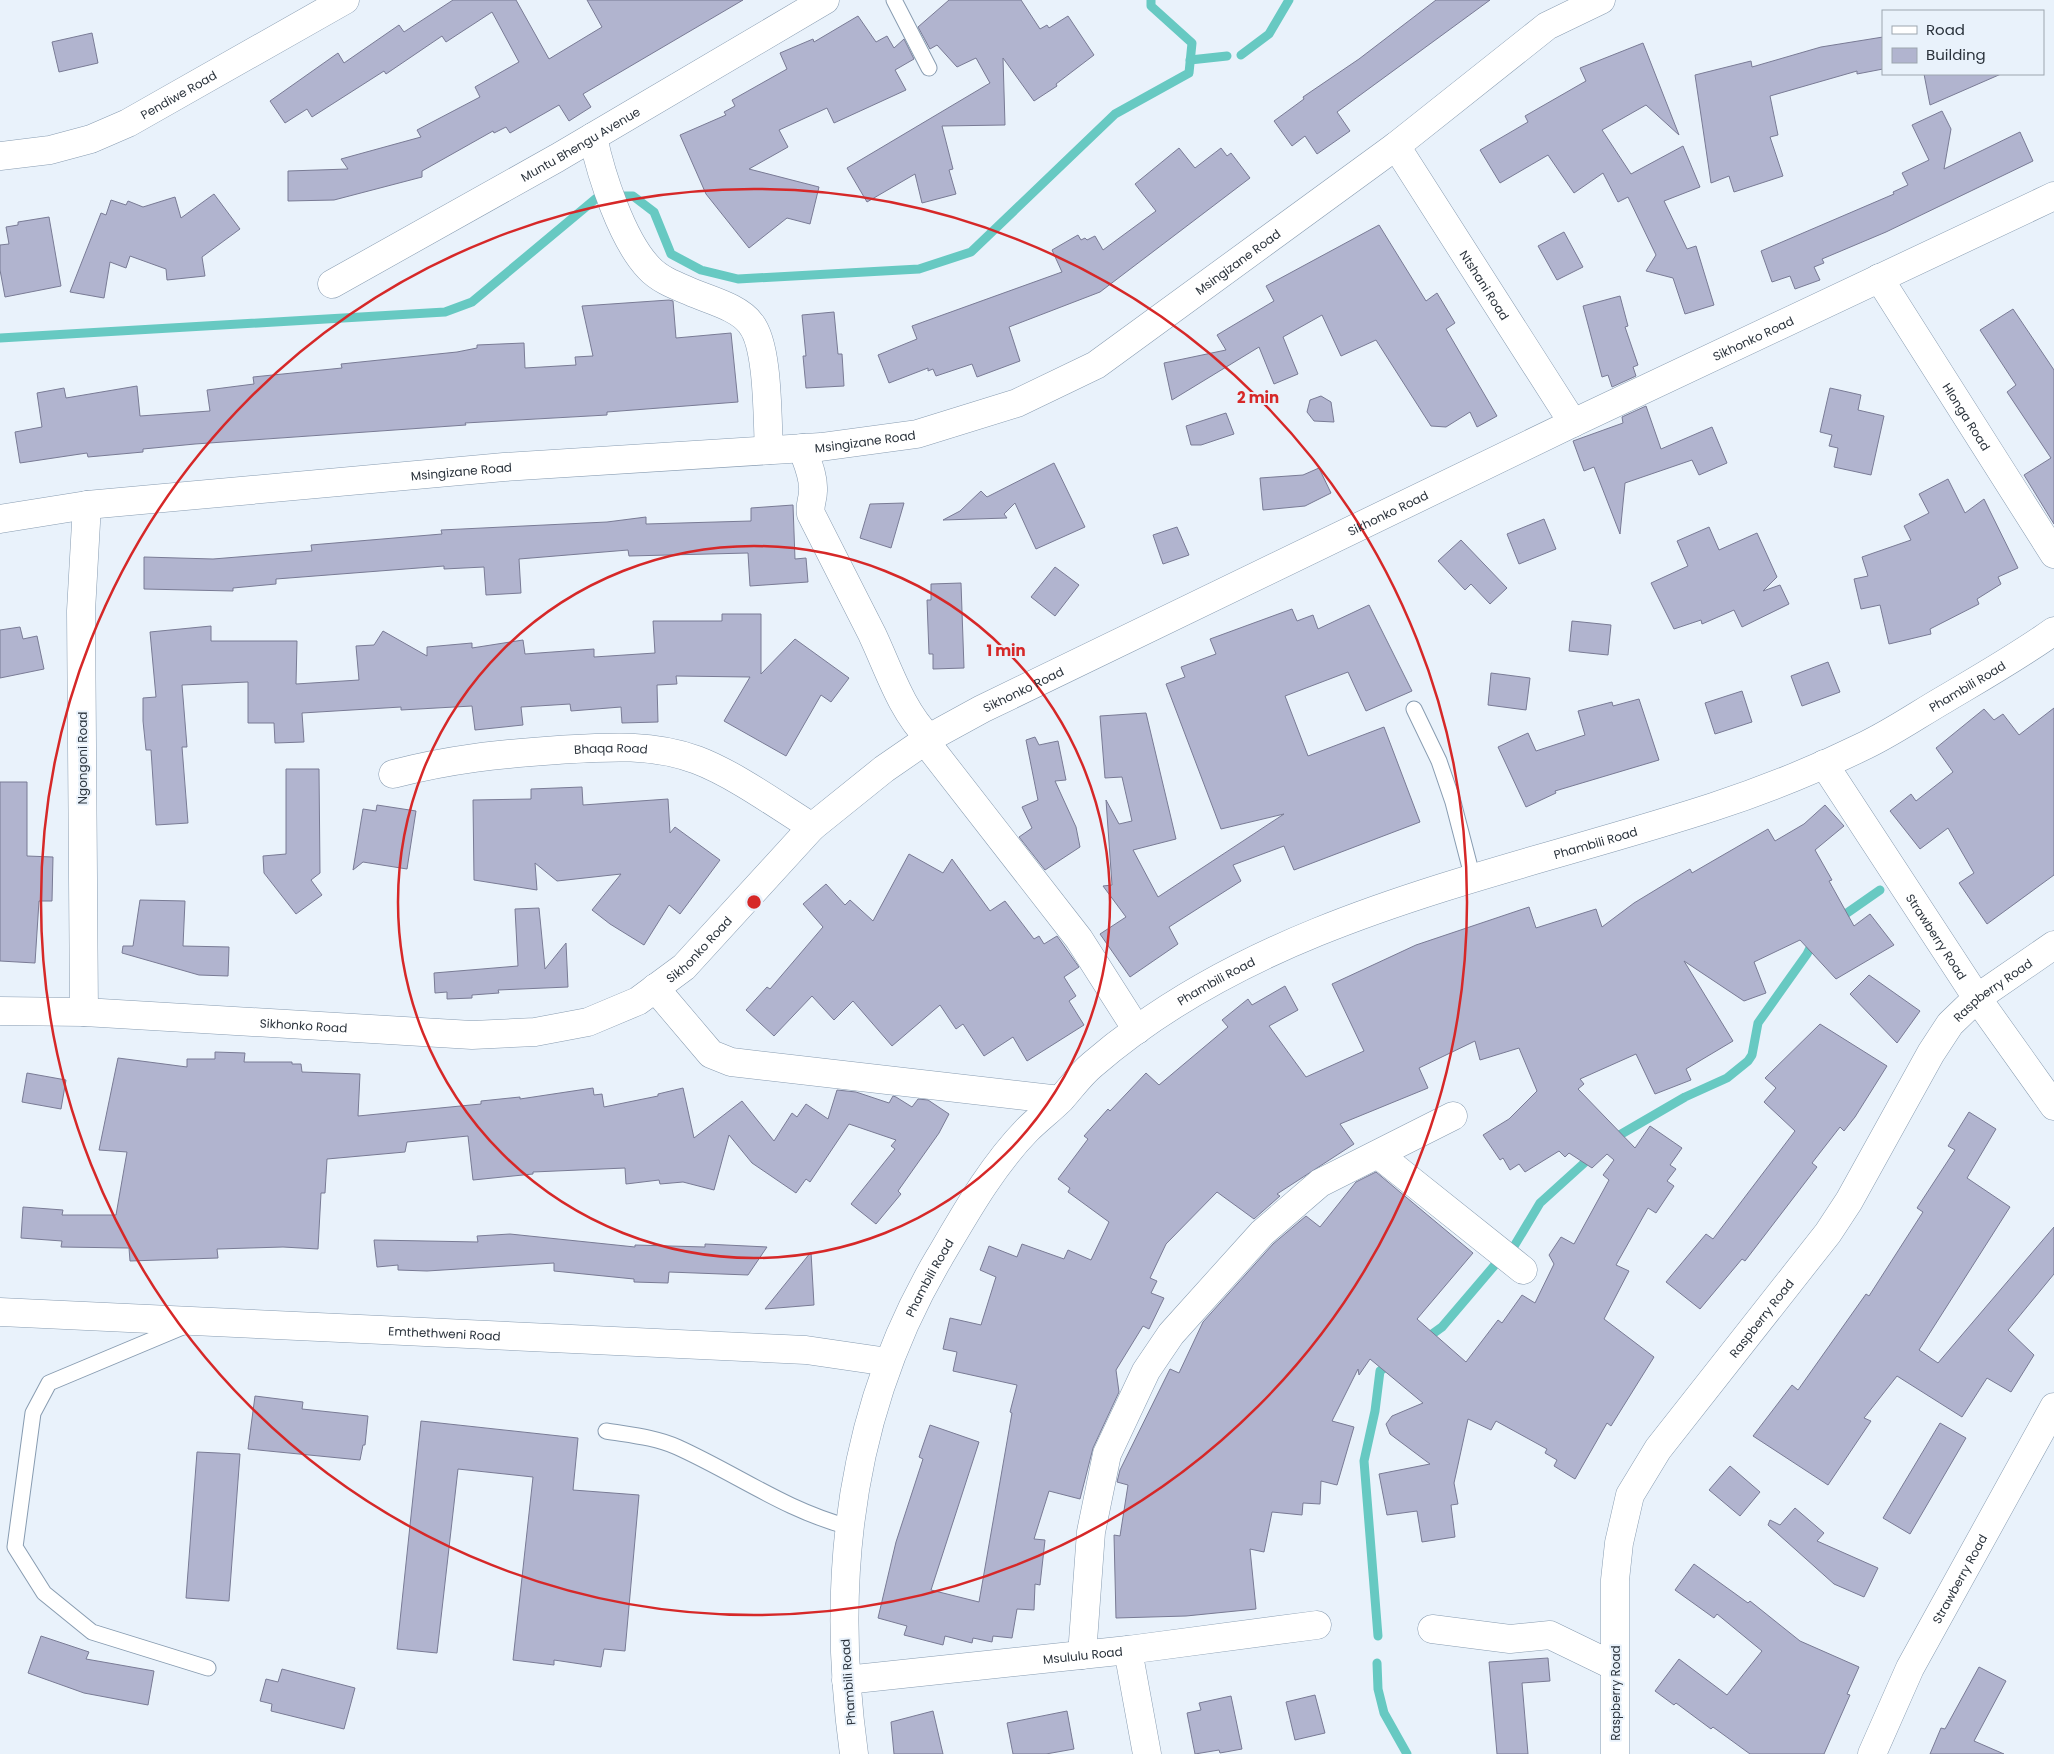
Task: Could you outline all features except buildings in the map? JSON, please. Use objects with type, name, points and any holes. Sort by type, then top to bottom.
[{"type":"street","name":"Pendiwe Road","points":[[0,156],[50,150],[91,139],[128,124],[345,0]]},
{"type":"street","name":"Muntu Bhengu Avenue","points":[[332,284],[593,137],[826,0]]},
{"type":"street","name":"Msingizane Road","points":[[0,518],[87,505],[504,467],[802,448],[917,434],[1017,403],[1096,365],[1396,146],[1547,26],[1601,0]]},
{"type":"street","points":[[593,137],[599,163],[624,228],[634,249],[650,270],[666,282],[738,312],[751,323],[759,340],[765,372],[769,450]]},
{"type":"street","name":"Ntshani Road","points":[[1396,146],[1573,423]]},
{"type":"street","name":"Sikhonko Road","points":[[0,1011],[84,1012],[472,1035],[535,1032],[588,1022],[638,1001],[684,967],[812,826],[884,769],[927,739],[982,709],[1573,423],[2054,196]]},
{"type":"street","name":"Hlonga Road","points":[[1879,278],[2054,554]]},
{"type":"street","points":[[802,448],[812,478],[814,493],[809,505],[811,514],[873,636],[904,704],[917,726],[1079,939],[1137,1030]]},
{"type":"street","name":"Ngongoni Road","points":[[84,1012],[81,611],[87,505]]},
{"type":"street","name":"Phambili Road","points":[[854,1754],[846,1680],[843,1591],[849,1527],[865,1435],[888,1362],[924,1283],[972,1201],[1025,1132],[1060,1100],[1089,1067],[1161,1012],[1256,958],[1372,910],[1717,806],[1824,764],[1869,744],[2054,631]]},
{"type":"street","name":"Bhaqa Road","points":[[393,774],[445,761],[488,754],[615,746],[662,750],[706,764],[812,826]]},
{"type":"street","name":"Strawberry Road","points":[[1824,764],[1977,998],[2054,1106]]},
{"type":"street","name":"Raspberry Road","points":[[1615,1754],[1615,1580],[1619,1543],[1630,1496],[1640,1475],[1828,1233],[1849,1201],[1931,1053],[1950,1024],[1977,998],[2054,946]]},
{"type":"street","points":[[655,988],[710,1054],[731,1062],[1060,1100]]},
{"type":"street","points":[[1082,1655],[1091,1532],[1107,1454],[1146,1371],[1171,1334],[1262,1233],[1320,1183],[1379,1155],[1453,1116]]},
{"type":"street","points":[[1379,1155],[1523,1270]]},
{"type":"street","name":"Emthethweni Road","points":[[0,1312],[806,1350],[888,1362]]},
{"type":"street","name":"Strawberry Road","points":[[1872,1754],[1910,1668],[2054,1407]]},
{"type":"street","name":"Msululu Road","points":[[846,1680],[1128,1650],[1317,1625]]},
{"type":"street","points":[[1432,1629],[1510,1639],[1550,1635],[1614,1666]]},
{"type":"street","points":[[1128,1650],[1147,1754]]},
{"type":"lane","points":[[894,0],[929,68]]},
{"type":"lane","points":[[1414,709],[1439,761],[1453,802],[1473,879]]},
{"type":"lane","points":[[195,1321],[49,1383],[33,1412],[16,1547],[44,1593],[92,1632],[208,1668]]},
{"type":"lane","points":[[606,1431],[645,1437],[676,1447],[799,1511],[849,1527]]},
{"type":"waterway","points":[[0,338],[445,312],[472,302],[599,196],[633,196],[654,212],[671,254],[701,270],[738,279],[919,269],[971,252],[1115,114],[1189,73],[1192,43],[1151,6],[1151,0]]},
{"type":"waterway","points":[[1241,55],[1269,34],[1289,0]]},
{"type":"waterway","points":[[1190,60],[1227,56]]},
{"type":"waterway","points":[[1837,920],[1880,890]]},
{"type":"waterway","points":[[1611,1140],[1685,1097],[1727,1078],[1748,1061],[1752,1055],[1758,1023],[1807,954],[1814,940]]},
{"type":"waterway","points":[[1510,1253],[1540,1203],[1593,1155]]},
{"type":"waterway","points":[[1424,1340],[1442,1327],[1494,1266]]},
{"type":"waterway","points":[[1378,1636],[1364,1461],[1375,1411],[1380,1371],[1391,1363]]},
{"type":"waterway","points":[[1377,1663],[1378,1689],[1384,1713],[1407,1754]]}]
